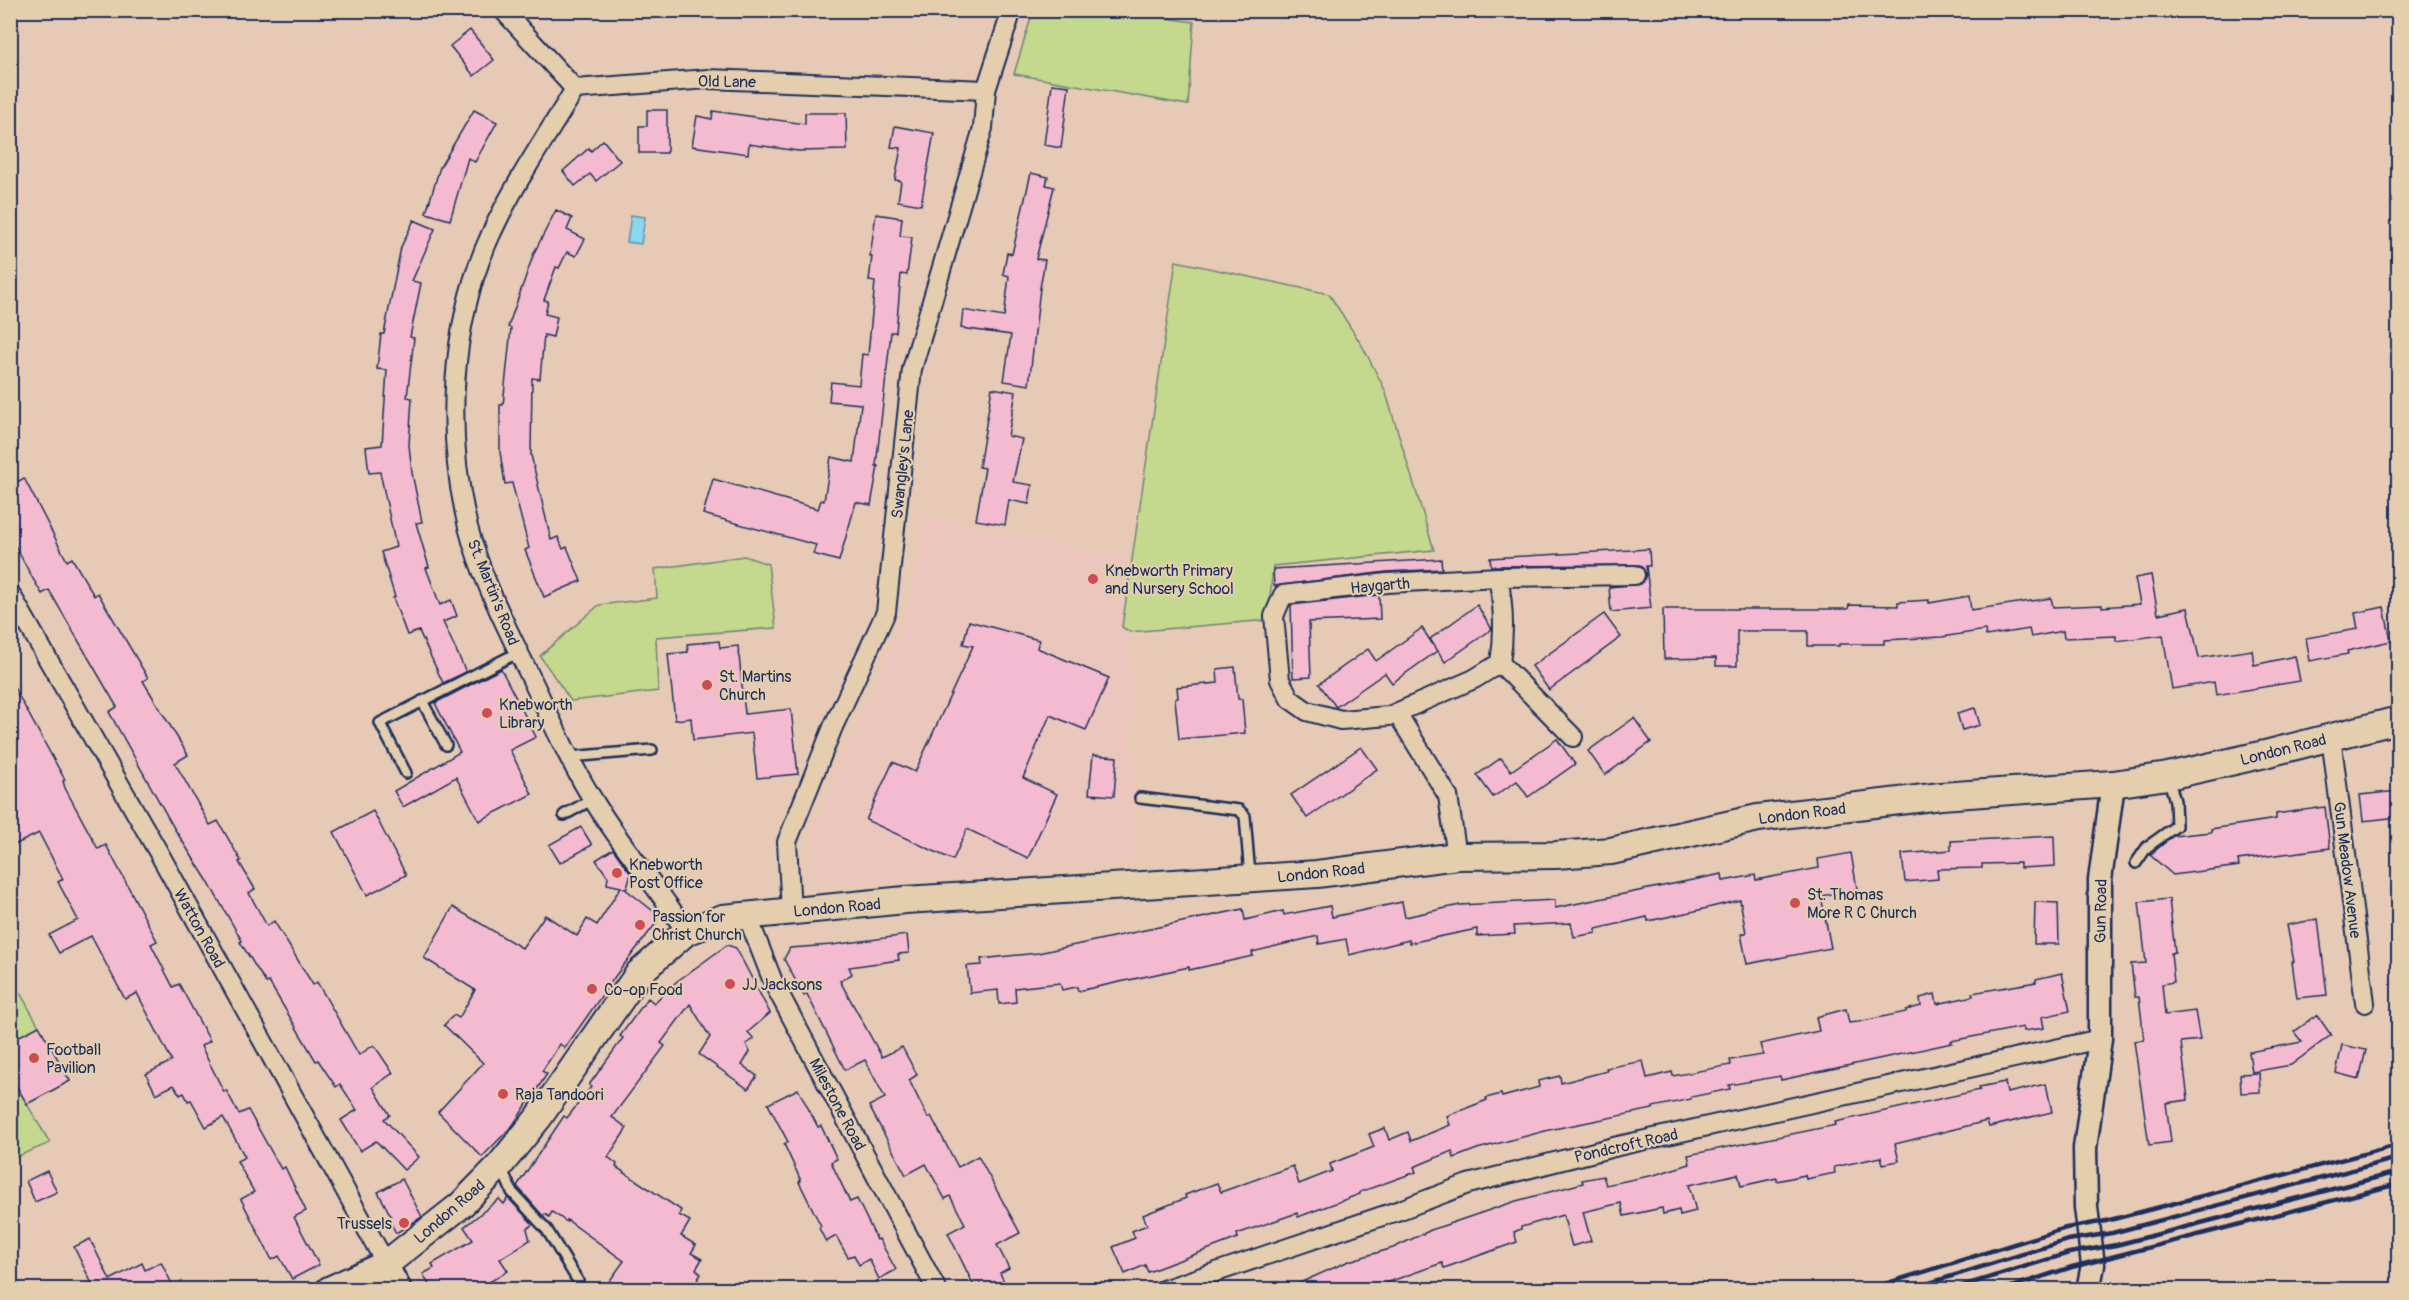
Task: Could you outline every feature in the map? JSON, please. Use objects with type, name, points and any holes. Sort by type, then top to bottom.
[{"type":"main road","name":"London Road","points":[[329,1290],[386,1264],[461,1205],[500,1165],[539,1117],[639,973],[686,932],[723,918],[905,900],[1317,874],[1457,856],[1556,855],[1611,851],[1758,818],[1941,796],[2113,784],[2168,776],[2398,720]]},
{"type":"street","points":[[503,10],[575,89]]},
{"type":"street","name":"Swangley's Lane","points":[[791,910],[787,842],[833,727],[886,612],[912,369],[983,128],[986,90],[1012,10]]},
{"type":"street","name":"Old Lane","points":[[575,89],[708,79],[986,90]]},
{"type":"street","name":"St. Martin's Road","points":[[575,89],[518,182],[490,236],[475,278],[464,318],[455,403],[459,482],[480,566],[569,757],[592,799],[686,932]]},
{"type":"street","points":[[1573,737],[1500,663],[1504,639],[1504,610],[1498,577],[1635,575]]},
{"type":"street","name":"Haygarth","points":[[1498,577],[1387,584],[1283,595],[1274,616],[1280,680],[1290,699],[1307,711],[1341,720],[1389,716],[1474,679],[1500,663]]},
{"type":"street","name":"Watton Road","points":[[12,598],[160,855],[386,1264]]},
{"type":"street","points":[[1397,713],[1448,796],[1457,856]]},
{"type":"street","name":"Gun Meadow Avenue","points":[[2331,737],[2365,1003]]},
{"type":"street","name":"Gun Road","points":[[2088,1290],[2093,1265],[2086,1207],[2085,1149],[2100,1039],[2100,880],[2113,784]]},
{"type":"street","name":"Milestone Road","points":[[747,915],[774,984],[937,1290]]},
{"type":"street","name":"Pondcroft Road","points":[[1163,1290],[1400,1210],[1468,1184],[1618,1146],[2100,1039]]},
{"type":"street","points":[[386,1264],[400,1290]]},
{"type":"lane","points":[[406,773],[380,723],[519,652]]},
{"type":"lane","points":[[422,701],[446,745]]},
{"type":"lane","points":[[569,757],[652,750]]},
{"type":"lane","points":[[2136,863],[2147,847],[2176,826],[2175,801],[2168,776]]},
{"type":"lane","points":[[1140,798],[1239,810],[1245,816],[1250,878]]},
{"type":"lane","points":[[564,814],[592,799]]},
{"type":"lane","points":[[500,1165],[512,1192],[547,1230],[578,1281]]},
{"type":"shaded area","name":"Knebworth Primary and Nursery School","points":[[1176,261],[1289,566],[1273,567],[1268,620],[1130,632],[1137,861],[1006,875],[845,885],[826,882],[814,862],[812,828],[914,591],[922,515],[1132,559]]},
{"type":"green space","points":[[1033,11],[1113,11],[1194,22],[1188,105],[1014,74]]},
{"type":"green space","points":[[1176,261],[1329,294],[1363,347],[1385,390],[1434,550],[1273,566],[1268,620],[1130,632],[1122,627]]},
{"type":"green space","points":[[744,556],[768,564],[776,628],[656,637],[658,691],[571,701],[540,656],[599,605],[657,598],[655,569]]},
{"type":"green space","points":[[10,975],[70,1081],[27,1104],[50,1143],[11,1159]]},
{"type":"water","points":[[631,215],[645,217],[641,244],[627,242]]},
{"type":"building","points":[[470,30],[494,60],[474,76],[450,46]]},
{"type":"building","points":[[1052,84],[1069,86],[1061,148],[1044,145]]},
{"type":"building","points":[[474,110],[497,122],[475,162],[468,158],[450,220],[426,213],[440,167]]},
{"type":"building","points":[[647,110],[667,110],[667,153],[639,153],[639,126],[647,126]]},
{"type":"building","points":[[713,111],[805,124],[805,113],[846,113],[847,150],[798,151],[749,144],[748,154],[692,146],[697,116],[712,119]]},
{"type":"building","points":[[895,126],[934,133],[921,205],[898,201],[901,181],[895,180],[901,148],[891,147]]},
{"type":"building","points":[[603,140],[620,161],[596,181],[590,174],[575,186],[563,171],[589,148],[591,151]]},
{"type":"building","points":[[1031,173],[1048,177],[1046,185],[1054,187],[1036,259],[1045,260],[1029,385],[1004,381],[1011,335],[961,328],[963,310],[1004,317],[1009,276],[1003,274],[1007,253],[1012,254]]},
{"type":"building","points":[[556,210],[572,218],[567,230],[585,239],[576,256],[567,252],[559,268],[556,267],[544,300],[548,301],[545,314],[557,317],[553,337],[544,335],[540,379],[532,378],[531,455],[551,540],[558,537],[563,549],[567,547],[581,581],[544,597],[525,550],[529,548],[512,483],[505,484],[500,452],[500,405],[503,405],[511,328],[508,327],[534,253]]},
{"type":"building","points":[[876,214],[902,218],[900,236],[912,237],[907,275],[901,274],[896,332],[891,332],[876,466],[878,466],[871,505],[856,502],[839,561],[813,554],[816,545],[703,514],[713,479],[818,509],[821,500],[824,501],[831,457],[854,462],[861,404],[829,401],[831,382],[859,385],[862,354],[868,355],[875,282],[869,281],[872,256],[870,256]]},
{"type":"building","points":[[414,220],[435,229],[412,281],[421,283],[410,337],[414,338],[407,397],[412,398],[409,445],[422,522],[416,523],[429,567],[426,568],[440,605],[451,600],[457,616],[443,622],[466,672],[443,683],[419,631],[407,635],[393,598],[395,597],[381,552],[396,547],[380,472],[369,473],[366,447],[382,445],[387,370],[377,369],[381,334],[384,334],[401,247]]},
{"type":"building","points":[[992,388],[1016,392],[1008,436],[1022,439],[1013,482],[1032,485],[1029,504],[1009,500],[1005,525],[976,520],[985,468],[979,467]]},
{"type":"building","points":[[24,478],[67,561],[72,558],[94,596],[98,593],[148,678],[143,681],[188,755],[175,763],[210,825],[218,821],[241,861],[239,862],[255,889],[249,893],[267,926],[274,921],[313,985],[317,982],[359,1055],[374,1045],[393,1073],[373,1087],[390,1115],[384,1119],[419,1157],[404,1170],[376,1141],[360,1151],[341,1120],[357,1110],[340,1084],[336,1087],[318,1060],[316,1061],[269,982],[266,983],[240,942],[242,941],[174,828],[109,712],[117,707],[49,590],[42,594],[33,579],[10,536],[10,486]]},
{"type":"building","points":[[1649,549],[1650,566],[1646,566],[1651,608],[1611,612],[1609,587],[1641,584],[1646,574],[1640,565],[1491,566],[1490,558]]},
{"type":"building","points":[[1441,559],[1442,569],[1386,572],[1274,586],[1273,569]]},
{"type":"building","points":[[2151,575],[2158,614],[2188,608],[2199,658],[2252,650],[2254,665],[2295,656],[2300,681],[2216,695],[2214,682],[2172,689],[2163,635],[2116,641],[2116,636],[2064,638],[2063,631],[2031,637],[2029,629],[1986,636],[1985,630],[1942,637],[1884,640],[1884,644],[1839,644],[1839,646],[1808,646],[1808,631],[1737,631],[1737,666],[1716,666],[1716,658],[1664,659],[1663,609],[1848,609],[1849,605],[1898,606],[1898,602],[1929,600],[1929,603],[1969,596],[1971,610],[2051,598],[2053,607],[2102,605],[2102,607],[2140,604],[2135,578]]},
{"type":"building","points":[[1379,595],[1380,619],[1309,622],[1311,677],[1293,678],[1291,605]]},
{"type":"building","points":[[1477,605],[1492,629],[1445,662],[1430,639]]},
{"type":"building","points":[[2384,607],[2391,641],[2347,651],[2348,654],[2310,661],[2306,638],[2358,629],[2355,613]]},
{"type":"building","points":[[1604,614],[1621,637],[1549,690],[1532,666]]},
{"type":"building","points":[[969,621],[1039,640],[1037,648],[1109,678],[1086,730],[1050,715],[1023,778],[1057,794],[1028,858],[967,829],[953,860],[866,820],[893,762],[915,772],[973,646],[963,644]]},
{"type":"building","points":[[1422,628],[1437,651],[1392,683],[1385,673],[1336,707],[1319,684],[1368,649],[1376,661]]},
{"type":"building","name":"St. Martins Church","points":[[719,641],[720,648],[738,646],[745,714],[791,709],[798,774],[757,778],[752,733],[693,740],[691,718],[675,720],[668,654],[688,652],[687,644]]},
{"type":"building","points":[[1235,667],[1238,699],[1242,699],[1245,733],[1179,739],[1175,699],[1178,698],[1177,687],[1218,683],[1217,669]]},
{"type":"building","points":[[501,669],[536,737],[510,750],[532,794],[479,821],[456,777],[403,807],[394,791],[460,752],[435,703]]},
{"type":"building","points":[[10,680],[65,780],[63,781],[65,788],[98,849],[106,845],[157,941],[151,944],[173,987],[179,984],[210,1041],[201,1046],[224,1092],[226,1090],[239,1114],[248,1110],[281,1169],[285,1167],[306,1211],[294,1217],[319,1265],[292,1279],[279,1256],[272,1260],[241,1199],[254,1192],[237,1161],[245,1157],[223,1117],[206,1127],[191,1100],[188,1101],[184,1093],[180,1095],[174,1085],[156,1094],[146,1074],[172,1061],[137,993],[125,999],[91,936],[59,953],[49,935],[78,920],[58,882],[63,879],[39,833],[10,847]]},
{"type":"building","points":[[1975,708],[1980,725],[1962,730],[1957,713]]},
{"type":"building","points":[[1634,718],[1651,742],[1605,775],[1588,751]]},
{"type":"building","points":[[1557,739],[1575,764],[1528,797],[1517,781],[1493,797],[1477,775],[1501,758],[1511,771]]},
{"type":"building","points":[[1361,747],[1377,769],[1307,818],[1291,795]]},
{"type":"building","points":[[1093,755],[1117,757],[1114,796],[1089,794]]},
{"type":"building","points":[[2398,791],[2398,817],[2363,821],[2360,795]]},
{"type":"building","points":[[2325,807],[2330,848],[2238,860],[2239,866],[2173,875],[2150,855],[2173,836],[2211,832],[2211,829],[2276,819],[2276,814]]},
{"type":"building","points":[[373,811],[406,875],[367,895],[334,832]]},
{"type":"building","points":[[581,827],[592,845],[560,863],[549,845]]},
{"type":"building","points":[[2054,836],[2055,866],[2020,868],[2020,863],[1982,864],[1982,868],[1937,869],[1938,879],[1905,882],[1902,854],[1951,850],[1951,841]]},
{"type":"building","points":[[613,849],[631,874],[627,888],[624,888],[657,914],[657,922],[616,975],[565,1048],[560,1044],[542,1071],[547,1074],[513,1125],[482,1157],[438,1112],[483,1063],[444,1025],[454,1015],[459,1018],[475,990],[424,958],[453,907],[522,948],[545,915],[577,936],[587,919],[597,925],[621,887],[607,884],[608,877],[596,860]]},
{"type":"building","points":[[1851,853],[1857,889],[1821,896],[1831,948],[1747,964],[1741,934],[1746,933],[1740,900],[1648,921],[1647,917],[1596,929],[1596,933],[1574,937],[1571,923],[1514,926],[1515,934],[1477,936],[1477,929],[1409,943],[1409,940],[1349,955],[1346,939],[1319,944],[1318,936],[1252,952],[1253,956],[1078,991],[1077,987],[1062,990],[1060,983],[1015,988],[1016,1002],[999,1004],[998,990],[970,993],[967,966],[982,965],[981,959],[1038,953],[1243,909],[1245,920],[1283,911],[1284,915],[1330,906],[1332,917],[1402,902],[1405,917],[1460,905],[1555,900],[1555,908],[1722,874],[1723,881],[1755,875],[1756,880],[1819,868],[1818,859]]},
{"type":"building","points":[[2169,899],[2175,952],[2171,953],[2174,982],[2162,984],[2165,1015],[2195,1011],[2200,1040],[2181,1042],[2188,1100],[2166,1103],[2171,1142],[2149,1145],[2134,1041],[2144,1040],[2139,997],[2135,997],[2131,964],[2146,963],[2139,902]]},
{"type":"building","points":[[2035,902],[2058,903],[2059,944],[2034,944]]},
{"type":"building","points":[[2318,919],[2327,995],[2297,998],[2292,962],[2294,962],[2287,925]]},
{"type":"building","points":[[907,935],[909,953],[898,954],[899,960],[849,967],[852,974],[840,981],[882,1057],[902,1047],[917,1075],[909,1080],[928,1118],[931,1116],[958,1167],[978,1156],[1020,1233],[997,1245],[1009,1268],[1000,1273],[1008,1290],[976,1290],[948,1233],[965,1224],[950,1196],[945,1199],[926,1164],[906,1175],[869,1106],[885,1098],[865,1060],[845,1070],[807,994],[804,996],[784,959],[790,948]]},
{"type":"building","points":[[727,945],[736,948],[770,1013],[748,1032],[754,1039],[746,1044],[750,1052],[742,1065],[757,1076],[748,1089],[699,1054],[710,1037],[690,1004],[661,1043],[665,1046],[612,1117],[627,1128],[608,1157],[617,1164],[616,1167],[681,1210],[679,1215],[690,1221],[681,1236],[696,1245],[691,1253],[702,1259],[696,1269],[701,1274],[691,1290],[603,1290],[624,1261],[567,1220],[567,1222],[552,1212],[549,1217],[545,1214],[543,1216],[517,1186],[564,1116],[567,1118],[591,1087],[589,1085],[623,1038],[620,1036],[648,998],[654,1003],[676,982]]},
{"type":"building","points":[[2062,973],[2070,1011],[2042,1017],[2044,1028],[2024,1031],[2023,1027],[1781,1080],[1780,1076],[1729,1085],[1730,1089],[1691,1097],[1691,1099],[1653,1107],[1653,1109],[1549,1130],[1477,1149],[1454,1158],[1452,1151],[1414,1167],[1416,1172],[1298,1217],[1297,1213],[1237,1234],[1238,1238],[1148,1272],[1145,1265],[1125,1274],[1113,1247],[1135,1238],[1132,1231],[1147,1225],[1143,1215],[1186,1198],[1185,1195],[1217,1183],[1221,1192],[1293,1166],[1299,1184],[1332,1171],[1330,1164],[1374,1147],[1369,1134],[1385,1128],[1389,1140],[1408,1132],[1411,1141],[1450,1125],[1447,1116],[1487,1100],[1486,1098],[1501,1094],[1502,1097],[1539,1087],[1538,1081],[1560,1076],[1561,1083],[1607,1071],[1606,1068],[1643,1061],[1647,1078],[1672,1072],[1673,1076],[1731,1065],[1730,1060],[1763,1055],[1760,1044],[1819,1031],[1816,1017],[1846,1009],[1849,1023],[1858,1022],[1906,1012],[1906,1010],[1921,1006],[1920,998],[1935,994],[1937,1004],[1973,996],[1972,993],[2036,982],[2036,979]]},
{"type":"building","points":[[2317,1015],[2331,1035],[2291,1065],[2252,1072],[2249,1052],[2302,1042],[2294,1032]]},
{"type":"building","name":"Football Pavilion","points":[[39,1026],[70,1081],[27,1104],[10,1075],[10,1041]]},
{"type":"building","points":[[2342,1045],[2366,1050],[2359,1079],[2336,1073]]},
{"type":"building","points":[[2259,1073],[2260,1092],[2241,1093],[2240,1074]]},
{"type":"building","points":[[2005,1082],[2007,1093],[2046,1084],[2052,1112],[1989,1127],[1987,1121],[1895,1144],[1899,1161],[1883,1164],[1881,1157],[1834,1167],[1835,1173],[1806,1179],[1805,1175],[1777,1181],[1777,1178],[1741,1186],[1738,1174],[1689,1185],[1696,1211],[1680,1215],[1679,1210],[1663,1214],[1662,1208],[1624,1216],[1621,1203],[1583,1212],[1591,1241],[1572,1246],[1563,1215],[1521,1227],[1514,1232],[1517,1242],[1444,1268],[1442,1263],[1366,1290],[1284,1290],[1349,1261],[1393,1248],[1431,1230],[1516,1201],[1583,1183],[1582,1180],[1603,1176],[1606,1185],[1654,1175],[1690,1164],[1688,1155],[1836,1125],[1835,1122],[1980,1090],[1979,1087]]},
{"type":"building","points":[[798,1089],[818,1127],[821,1126],[837,1159],[831,1162],[850,1202],[857,1199],[877,1240],[879,1239],[896,1270],[879,1279],[869,1259],[859,1265],[854,1255],[848,1257],[836,1236],[826,1242],[819,1228],[821,1226],[799,1182],[801,1181],[784,1144],[788,1142],[768,1104]]},
{"type":"building","points":[[47,1171],[57,1192],[35,1202],[26,1181]]},
{"type":"building","points":[[402,1179],[422,1217],[396,1233],[388,1218],[391,1216],[378,1192]]},
{"type":"building","points":[[508,1198],[533,1224],[527,1229],[530,1240],[500,1259],[508,1271],[476,1290],[432,1290],[423,1274],[434,1268],[432,1264],[473,1240],[464,1227],[499,1199],[504,1204]]},
{"type":"building","points":[[90,1239],[110,1280],[142,1263],[145,1270],[161,1262],[175,1290],[91,1290],[94,1288],[74,1247]]},
{"type":"railway","points":[[1865,1290],[2066,1228],[2106,1221],[2398,1145]]},
{"type":"railway","points":[[1907,1290],[2068,1240],[2112,1233],[2398,1158]]},
{"type":"railway","points":[[1949,1290],[2069,1253],[2116,1245],[2398,1172]]},
{"type":"railway","points":[[2002,1290],[2072,1267],[2398,1184]]},
{"type":"place","name":"Knebworth Primary and Nursery School","points":[[1093,579]]},
{"type":"place","name":"St. Martins Church","points":[[707,685]]},
{"type":"place","name":"Knebworth Library","points":[[487,713]]},
{"type":"place","name":"Knebworth Post Office","points":[[617,873]]},
{"type":"place","name":"St. Thomas More R C Church","points":[[1795,903]]},
{"type":"place","name":"Passion for Christ Church","points":[[640,925]]},
{"type":"place","name":"JJ Jacksons","points":[[730,984]]},
{"type":"place","name":"Co-op Food","points":[[592,989]]},
{"type":"place","name":"Football Pavilion","points":[[34,1058]]},
{"type":"place","name":"Raja Tandoori","points":[[503,1094]]},
{"type":"place","name":"Trussels","points":[[404,1223]]}]
